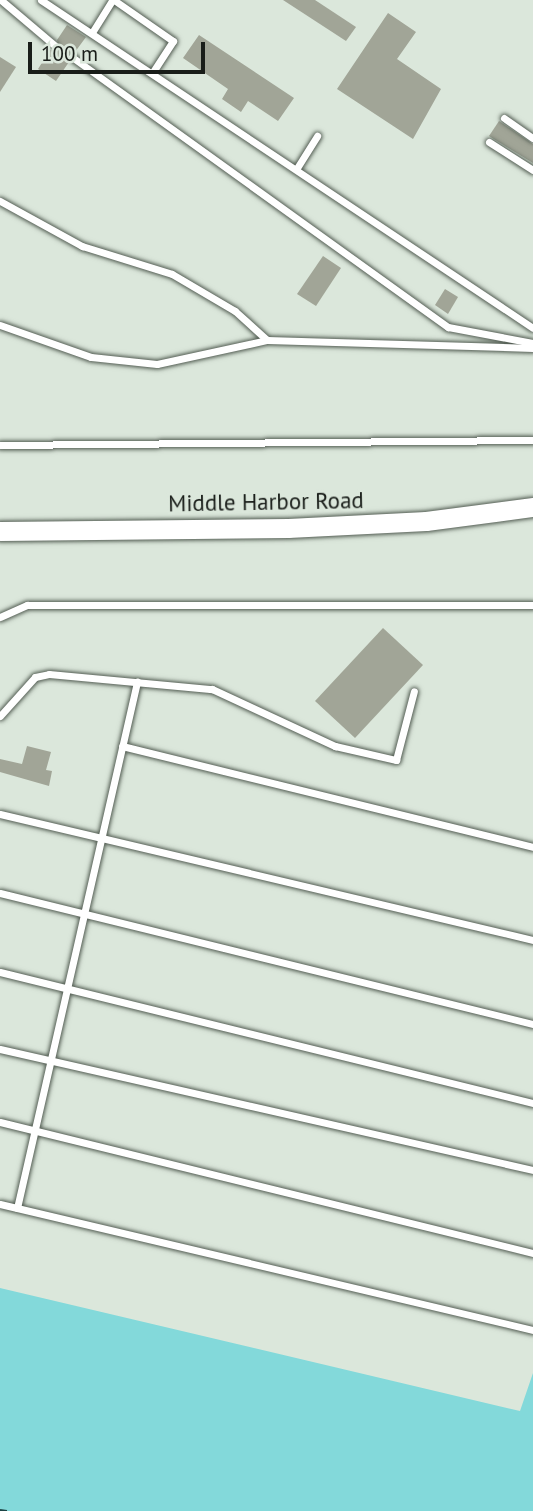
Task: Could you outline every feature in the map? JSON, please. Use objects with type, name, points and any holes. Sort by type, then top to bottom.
[{"type":"main road","name":"Middle Harbor Road","points":[[0,531],[288,528],[426,521],[533,507]]},
{"type":"lane","points":[[1,0],[54,45]]},
{"type":"lane","points":[[41,0],[93,31],[533,328]]},
{"type":"lane","points":[[93,31],[113,0],[173,41],[153,72]]},
{"type":"lane","points":[[72,57],[448,327],[533,346]]},
{"type":"lane","points":[[504,118],[533,138]]},
{"type":"lane","points":[[297,168],[317,136]]},
{"type":"lane","points":[[489,142],[533,170]]},
{"type":"lane","points":[[0,201],[82,246],[172,274],[235,311],[267,340]]},
{"type":"lane","points":[[0,325],[91,357],[157,364],[267,340],[533,346]]},
{"type":"lane","points":[[0,445],[533,440]]},
{"type":"lane","points":[[0,617],[27,606],[533,604]]},
{"type":"lane","points":[[0,716],[35,677],[50,674],[212,688],[335,746],[396,760],[414,691]]},
{"type":"lane","points":[[17,1208],[137,682]]},
{"type":"lane","points":[[122,746],[533,847]]},
{"type":"lane","points":[[0,814],[533,940]]},
{"type":"lane","points":[[0,893],[533,1024]]},
{"type":"lane","points":[[0,972],[533,1103]]},
{"type":"lane","points":[[0,1049],[533,1170]]},
{"type":"lane","points":[[0,1122],[533,1253]]},
{"type":"lane","points":[[0,1204],[533,1330]]},
{"type":"water","points":[[0,1288],[520,1411],[533,1373],[533,1511],[0,1511]]},
{"type":"building","points":[[283,0],[315,0],[356,27],[346,41]]},
{"type":"building","points":[[388,13],[416,32],[397,59],[441,89],[413,139],[337,89]]},
{"type":"building","points":[[67,25],[86,37],[75,52],[67,54],[69,62],[56,81],[38,69],[50,50],[59,48],[57,40]]},
{"type":"building","points":[[199,35],[294,98],[278,121],[248,101],[241,112],[222,99],[228,89],[183,58]]},
{"type":"building","points":[[0,57],[16,67],[0,92]]},
{"type":"building","points":[[499,121],[533,144],[533,163],[489,136]]},
{"type":"building","points":[[323,256],[341,268],[316,306],[297,294]]},
{"type":"building","points":[[445,289],[458,297],[448,314],[435,305]]},
{"type":"building","points":[[383,628],[423,665],[355,738],[315,701]]},
{"type":"building","points":[[27,746],[51,752],[46,770],[52,771],[49,786],[0,772],[0,759],[22,764]]},
{"type":"ferry route","points":[[0,1510],[7,1511]]}]
